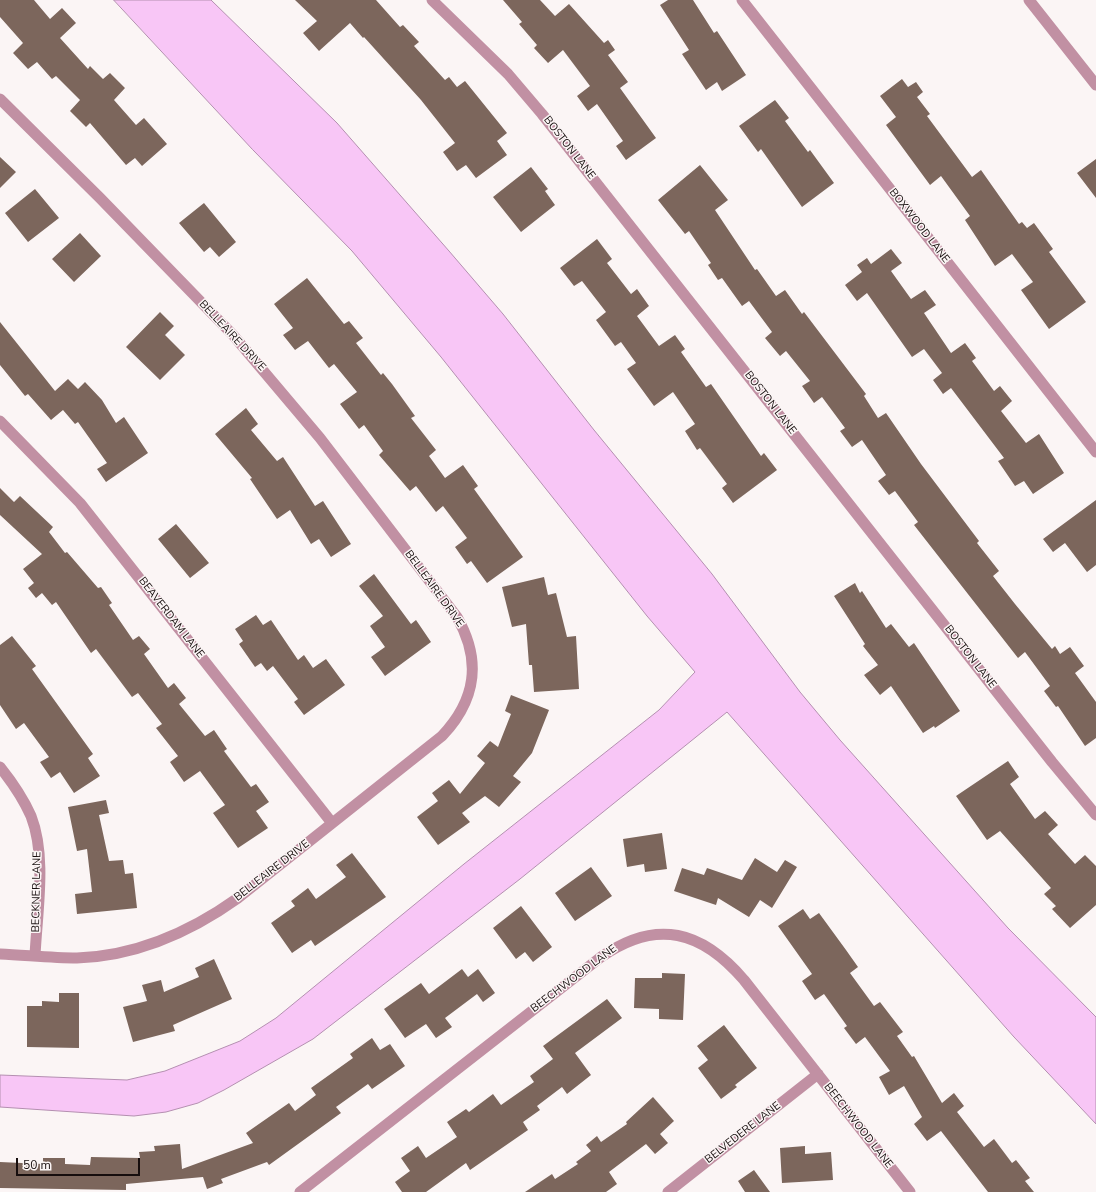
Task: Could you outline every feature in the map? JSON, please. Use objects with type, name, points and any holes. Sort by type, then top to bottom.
[{"type":"street","name":"BOSTON LANE","points":[[432,0],[508,74],[542,114],[1047,756],[1096,815]]},
{"type":"street","name":"BOXWOOD LANE","points":[[742,0],[1096,452]]},
{"type":"street","points":[[1029,0],[1096,85]]},
{"type":"street","name":"BELLEAIRE DRIVE","points":[[0,99],[100,198],[233,335],[320,438],[443,597],[464,628],[470,647],[473,669],[469,694],[459,716],[447,731],[430,747],[220,911],[177,935],[149,946],[106,955],[72,958],[0,954]]},
{"type":"street","name":"BEAVERDAM LANE","points":[[0,421],[80,503],[332,823]]},
{"type":"street","name":"BECKNER LANE","points":[[0,767],[26,806],[35,831],[39,874],[35,956]]},
{"type":"street","name":"BEECHWOOD LANE","points":[[300,1192],[611,950],[639,937],[661,934],[696,941],[716,952],[744,980],[910,1192]]},
{"type":"street","name":"BELVEDERE LANE","points":[[668,1192],[818,1074]]},
{"type":"shaded area","points":[[114,0],[211,0],[337,123],[449,251],[503,314],[594,430],[712,574],[800,692],[840,740],[1008,928],[1096,1017],[1096,1124],[1014,1037],[727,712],[520,879],[313,1039],[224,1090],[198,1103],[166,1112],[134,1116],[0,1107],[0,1075],[127,1080],[165,1071],[240,1041],[276,1018],[464,864],[659,710],[695,672],[647,616],[441,357],[352,251],[253,150]]},
{"type":"building","points":[[0,0],[34,0],[50,19],[62,8],[76,23],[60,38],[88,69],[90,66],[103,79],[110,73],[125,88],[114,100],[136,125],[144,118],[167,144],[142,166],[135,158],[126,165],[90,123],[86,127],[70,111],[80,100],[56,76],[52,79],[37,62],[28,69],[13,53],[23,43],[0,17]]},
{"type":"building","points":[[295,0],[376,0],[400,27],[403,25],[419,42],[414,46],[445,80],[449,77],[457,87],[465,81],[507,133],[497,141],[507,155],[476,178],[466,165],[457,171],[443,152],[455,143],[421,100],[364,37],[363,38],[350,23],[319,51],[303,33],[317,21]]},
{"type":"building","points":[[503,0],[540,0],[555,16],[569,4],[604,43],[608,40],[615,50],[608,55],[628,82],[620,88],[656,138],[626,160],[616,146],[623,141],[597,104],[588,111],[577,96],[590,86],[563,50],[548,63],[534,48],[537,45],[519,24],[522,22]]},
{"type":"building","points":[[668,0],[693,0],[714,33],[717,31],[746,75],[722,91],[717,82],[706,90],[682,54],[689,50],[660,5]]},
{"type":"building","points":[[902,79],[908,87],[916,82],[923,92],[917,97],[930,114],[927,116],[972,177],[981,170],[1019,224],[1022,222],[1027,228],[1034,223],[1053,249],[1049,252],[1086,302],[1049,329],[1021,290],[1033,282],[1012,254],[995,266],[965,220],[970,216],[941,176],[930,185],[886,125],[896,117],[880,96]]},
{"type":"building","points":[[775,100],[789,118],[785,121],[808,152],[810,150],[834,183],[802,207],[761,149],[758,152],[739,126]]},
{"type":"building","points":[[0,157],[16,172],[0,188]]},
{"type":"building","points":[[1096,159],[1096,198],[1077,173]]},
{"type":"building","points":[[700,165],[728,200],[715,210],[755,270],[757,269],[776,296],[785,290],[802,314],[804,312],[866,394],[864,396],[878,418],[886,413],[921,464],[979,541],[977,543],[999,571],[993,576],[1052,649],[1055,646],[1060,654],[1070,647],[1084,666],[1075,673],[1096,702],[1096,738],[1085,746],[1058,706],[1056,707],[1044,691],[1050,686],[1025,652],[1018,658],[914,525],[918,522],[895,491],[889,495],[878,481],[886,475],[862,440],[852,447],[840,431],[845,428],[822,397],[814,403],[802,386],[810,381],[786,351],[780,356],[765,338],[772,332],[749,301],[742,306],[722,278],[718,280],[708,265],[711,263],[689,231],[685,234],[658,200]]},
{"type":"building","points":[[531,167],[548,189],[545,191],[555,205],[521,232],[493,197]]},
{"type":"building","points":[[35,189],[59,218],[28,242],[5,213]]},
{"type":"building","points":[[204,203],[236,242],[219,257],[210,247],[204,252],[179,223]]},
{"type":"building","points":[[80,233],[101,256],[74,282],[52,259]]},
{"type":"building","points":[[597,239],[612,259],[607,263],[631,294],[637,289],[649,306],[637,316],[659,346],[675,335],[685,349],[681,352],[706,387],[711,384],[761,456],[764,453],[777,470],[733,503],[722,488],[727,484],[700,448],[697,450],[685,431],[695,424],[673,392],[654,406],[627,369],[636,363],[621,342],[615,346],[596,320],[606,312],[582,281],[574,286],[560,268]]},
{"type":"building","points":[[891,249],[902,263],[891,271],[911,299],[925,290],[936,305],[924,313],[951,353],[965,343],[976,358],[972,361],[994,391],[1000,386],[1012,401],[1001,411],[1026,443],[1039,434],[1064,473],[1033,494],[1024,481],[1015,486],[998,461],[1004,458],[951,388],[943,394],[933,380],[942,373],[924,349],[912,357],[867,293],[857,301],[845,285],[862,272],[857,265],[867,258],[871,264]]},
{"type":"building","points":[[307,278],[344,324],[349,321],[363,338],[356,343],[381,375],[383,373],[392,384],[415,416],[411,418],[436,450],[429,456],[445,478],[463,465],[478,486],[474,489],[523,557],[487,583],[471,561],[467,564],[455,547],[467,538],[443,506],[436,512],[416,486],[410,491],[379,455],[383,451],[364,425],[359,429],[340,404],[357,392],[334,364],[329,368],[308,341],[295,350],[283,335],[293,328],[274,304]]},
{"type":"building","points":[[160,312],[174,326],[165,335],[185,355],[160,380],[126,347]]},
{"type":"building","points":[[0,322],[55,391],[68,379],[78,389],[85,382],[102,400],[116,423],[124,417],[148,453],[106,482],[97,469],[107,463],[78,422],[75,424],[63,410],[51,420],[28,394],[25,396],[0,365]]},
{"type":"building","points":[[246,408],[258,424],[251,430],[277,461],[283,457],[315,506],[323,501],[351,544],[331,557],[319,539],[311,544],[290,510],[277,519],[250,479],[252,478],[215,434]]},
{"type":"building","points":[[0,488],[14,502],[20,496],[53,527],[49,532],[65,553],[67,552],[98,588],[101,587],[112,603],[109,605],[133,640],[139,636],[150,649],[144,654],[168,688],[174,683],[186,698],[179,704],[205,736],[214,730],[227,749],[224,751],[251,787],[256,784],[269,802],[256,811],[268,828],[238,848],[213,813],[225,805],[200,771],[184,782],[170,762],[178,756],[156,728],[162,724],[138,693],[132,697],[96,649],[91,653],[56,602],[52,605],[42,593],[36,598],[28,588],[34,583],[23,569],[42,554],[0,515]]},
{"type":"building","points":[[1096,500],[1096,565],[1087,572],[1065,543],[1053,552],[1043,539]]},
{"type":"building","points":[[176,524],[209,563],[190,578],[158,539]]},
{"type":"building","points":[[374,574],[411,624],[416,620],[431,642],[385,676],[371,657],[385,647],[370,626],[383,616],[359,586]]},
{"type":"building","points":[[544,577],[548,595],[556,593],[567,637],[576,636],[579,689],[534,692],[532,665],[529,665],[526,624],[512,627],[502,587]]},
{"type":"building","points":[[855,583],[860,593],[862,591],[886,628],[891,624],[909,647],[914,643],[960,711],[935,728],[934,726],[923,733],[891,686],[880,695],[864,675],[878,665],[863,646],[865,644],[834,596]]},
{"type":"building","points":[[256,615],[263,625],[271,620],[298,660],[304,655],[313,668],[326,659],[345,685],[304,715],[294,702],[298,699],[273,666],[267,671],[261,663],[255,667],[239,644],[243,641],[235,629]]},
{"type":"building","points":[[12,636],[36,666],[32,669],[93,754],[88,758],[100,776],[74,793],[60,772],[51,778],[40,762],[49,757],[24,723],[16,729],[0,705],[0,645]]},
{"type":"building","points":[[511,695],[549,710],[532,753],[513,776],[521,782],[499,807],[485,796],[462,813],[470,822],[438,845],[417,817],[438,801],[432,793],[449,780],[460,794],[485,763],[477,756],[490,741],[498,747],[511,714],[505,711]]},
{"type":"building","points":[[1008,761],[1019,777],[1010,784],[1035,819],[1045,811],[1058,825],[1048,834],[1075,864],[1085,855],[1096,866],[1096,905],[1070,928],[1052,909],[1056,906],[1044,894],[1051,888],[1000,831],[987,840],[956,796]]},
{"type":"building","points":[[106,800],[109,813],[99,815],[109,861],[123,860],[125,874],[133,873],[137,908],[77,914],[75,894],[92,892],[87,849],[77,851],[68,807]]},
{"type":"building","points":[[662,833],[667,869],[645,872],[644,864],[627,867],[623,839]]},
{"type":"building","points":[[352,853],[386,897],[315,946],[311,940],[292,953],[271,923],[295,906],[291,901],[308,888],[316,899],[346,877],[336,865]]},
{"type":"building","points":[[755,858],[777,872],[785,860],[797,867],[772,908],[760,900],[749,917],[718,898],[716,905],[674,891],[682,868],[704,875],[707,868],[742,880]]},
{"type":"building","points":[[591,867],[612,896],[575,921],[555,893]]},
{"type":"building","points":[[521,906],[552,947],[533,962],[525,952],[516,959],[493,928]]},
{"type":"building","points":[[803,909],[810,919],[819,913],[846,950],[858,967],[850,973],[874,1006],[880,1002],[903,1032],[897,1036],[912,1057],[914,1056],[942,1103],[954,1093],[964,1106],[957,1112],[984,1147],[994,1139],[1012,1163],[1016,1160],[1030,1178],[1025,1181],[1034,1192],[988,1192],[941,1131],[927,1141],[914,1124],[922,1117],[904,1086],[889,1095],[879,1077],[890,1071],[865,1037],[856,1044],[844,1028],[847,1026],[824,994],[815,1000],[802,981],[812,974],[778,926]]},
{"type":"building","points":[[214,959],[232,999],[173,1025],[175,1031],[133,1042],[123,1007],[147,1001],[142,985],[161,980],[164,992],[199,977],[195,968]]},
{"type":"building","points":[[462,969],[468,977],[478,969],[495,993],[483,1002],[477,994],[445,1018],[452,1027],[436,1038],[426,1024],[405,1038],[384,1009],[421,983],[429,994]]},
{"type":"building","points":[[662,973],[685,974],[683,1020],[659,1019],[659,1009],[634,1008],[635,978],[662,978]]},
{"type":"building","points":[[59,993],[79,993],[79,1048],[27,1047],[27,1006],[42,1006],[42,1001],[59,1002]]},
{"type":"building","points":[[607,999],[622,1018],[575,1053],[591,1075],[567,1094],[562,1087],[537,1106],[540,1110],[523,1122],[528,1130],[470,1170],[466,1163],[426,1192],[402,1192],[395,1182],[410,1171],[401,1158],[418,1146],[426,1158],[457,1137],[447,1122],[466,1109],[469,1112],[493,1094],[501,1105],[534,1082],[530,1076],[553,1059],[543,1046]]},
{"type":"building","points":[[724,1025],[757,1068],[735,1085],[737,1087],[721,1099],[698,1068],[708,1060],[697,1046]]},
{"type":"building","points":[[372,1038],[380,1050],[390,1044],[405,1066],[372,1089],[368,1084],[336,1107],[341,1113],[269,1165],[267,1162],[221,1179],[223,1183],[207,1189],[203,1177],[126,1184],[126,1190],[0,1188],[0,1162],[43,1164],[43,1158],[65,1158],[65,1164],[90,1165],[91,1157],[140,1158],[139,1152],[155,1151],[154,1146],[180,1144],[182,1169],[253,1143],[246,1133],[289,1103],[295,1111],[316,1095],[311,1088],[353,1058],[350,1054]]},
{"type":"building","points":[[653,1097],[674,1121],[660,1134],[668,1143],[655,1154],[646,1144],[609,1172],[617,1184],[606,1192],[525,1192],[552,1174],[555,1179],[578,1164],[576,1162],[591,1151],[586,1145],[597,1136],[601,1142],[627,1124],[626,1122]]},
{"type":"building","points":[[805,1146],[805,1154],[831,1152],[833,1180],[782,1183],[780,1148]]},
{"type":"building","points":[[754,1170],[770,1192],[745,1192],[738,1181]]}]
